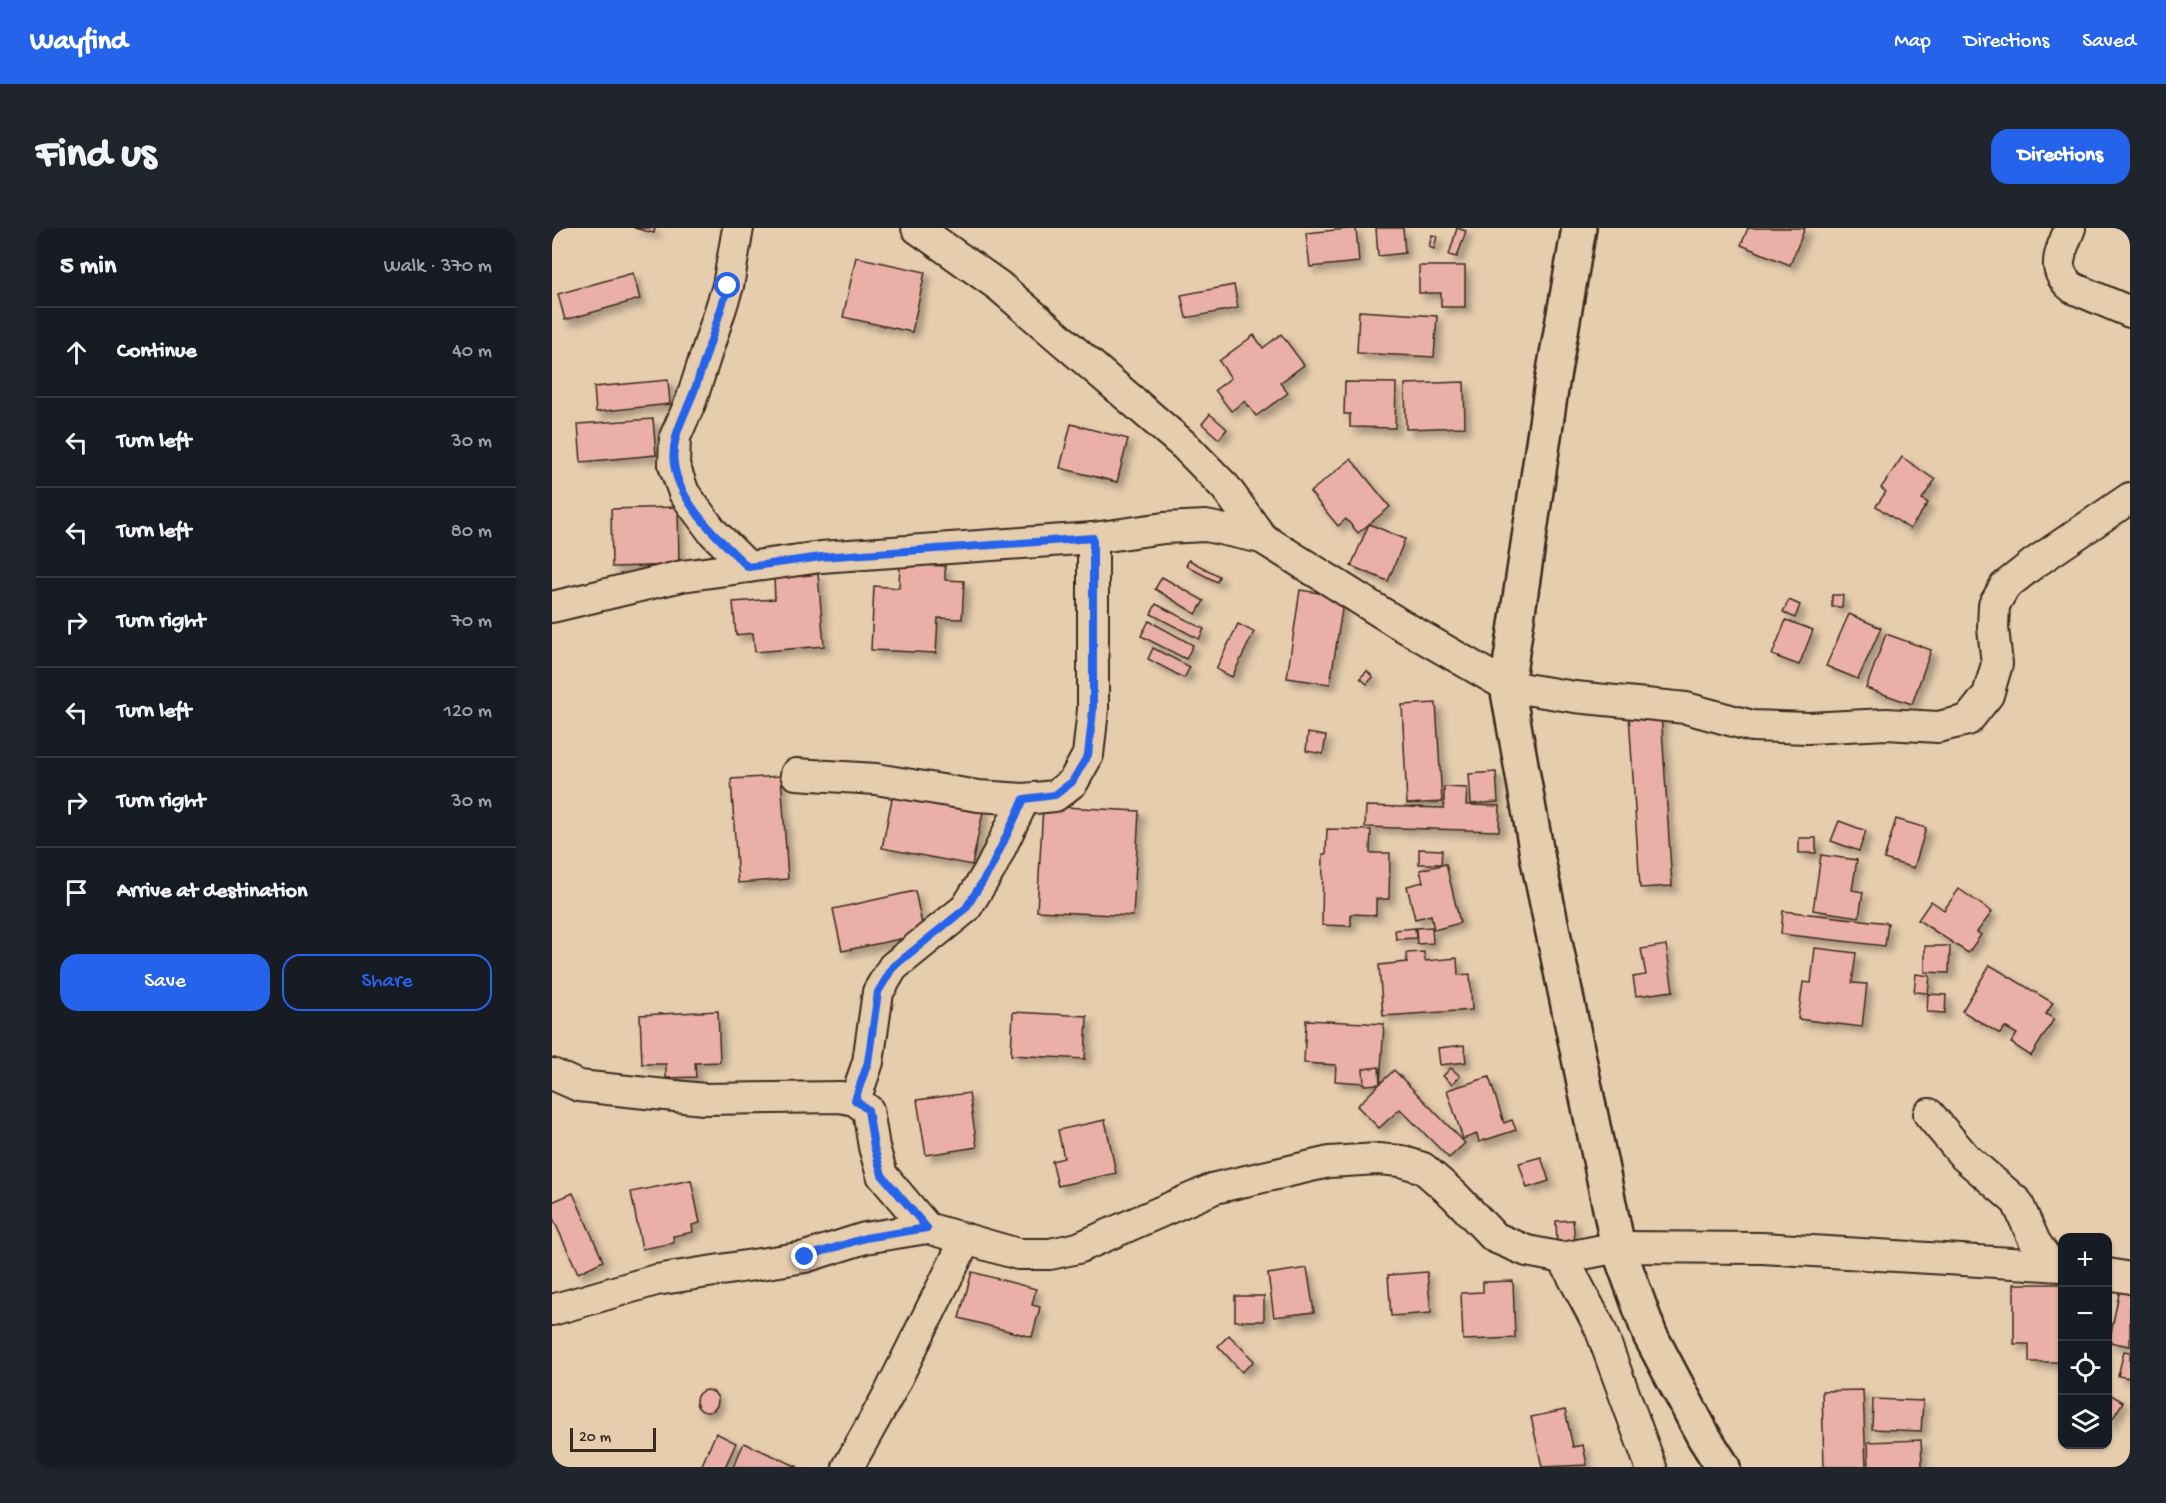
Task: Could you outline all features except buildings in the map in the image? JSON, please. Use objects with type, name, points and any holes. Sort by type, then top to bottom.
[{"type":"street","points":[[738,228],[728,286],[691,401],[675,437],[674,465],[684,494],[712,531],[748,567]]},
{"type":"street","points":[[917,228],[999,286],[1185,446],[1226,488],[1262,538]]},
{"type":"street","points":[[1579,228],[1552,383],[1507,686],[1538,860],[1618,1246],[1650,1335],[1704,1437],[1723,1467]]},
{"type":"street","points":[[2070,228],[2058,266],[2066,283],[2130,312]]},
{"type":"street","points":[[552,607],[682,576],[821,557],[1093,538],[1164,528],[1206,526],[1262,538],[1398,623],[1507,686],[1575,697],[1686,708],[1752,726],[1808,728],[1886,724],[1938,727],[1968,720],[1988,695],[1998,664],[1993,628],[1994,605],[2005,586],[2033,564],[2130,498]]},
{"type":"street","points":[[796,774],[876,779],[978,796],[1024,799],[1055,795],[1072,782],[1088,755],[1093,710],[1093,538]]},
{"type":"street","points":[[855,1100],[868,1062],[878,992],[893,967],[966,908],[991,868],[1024,799]]},
{"type":"street","points":[[552,1074],[579,1086],[705,1099],[840,1097],[855,1100],[868,1110],[874,1147],[882,1175],[927,1228]]},
{"type":"street","points":[[1929,1114],[1965,1157],[2018,1202],[2035,1242],[2056,1265]]},
{"type":"street","points":[[552,1310],[656,1280],[805,1257],[865,1238],[927,1228],[1018,1254],[1050,1254],[1078,1248],[1215,1188],[1329,1162],[1378,1159],[1401,1161],[1423,1168],[1454,1195],[1494,1237],[1527,1251],[1563,1258],[1618,1246],[1762,1248],[2056,1265]]},
{"type":"street","points":[[848,1467],[890,1392],[966,1239]]},
{"type":"street","points":[[1563,1258],[1600,1328],[1651,1467]]},
{"type":"street","points":[[2112,1275],[2130,1278]]},
{"type":"route","points":[[728,286],[704,364],[675,437],[674,465],[684,494],[712,531],[748,567],[821,557],[1093,538],[1093,710],[1088,755],[1072,782],[1055,795],[1024,799],[991,868],[966,908],[893,967],[878,992],[868,1062],[855,1100],[868,1110],[874,1147],[882,1175],[927,1228],[865,1238],[805,1257]]}]
